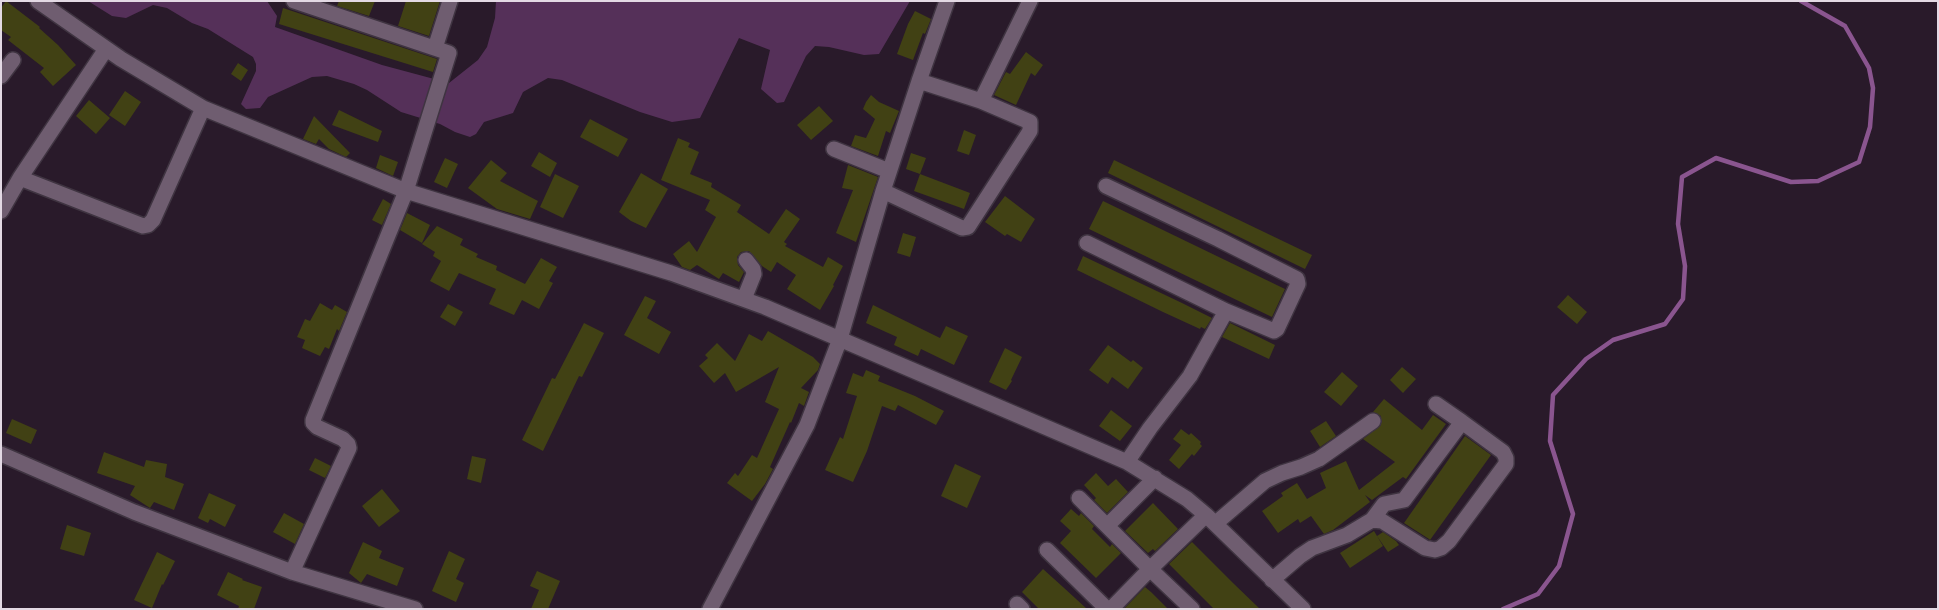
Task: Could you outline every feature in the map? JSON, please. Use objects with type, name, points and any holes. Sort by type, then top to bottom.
[{"type":"street","points":[[38,1],[106,49],[204,108],[406,191],[664,271],[744,299],[1127,462],[1187,499],[1211,519],[1303,609]]},
{"type":"street","points":[[292,572],[348,448],[346,441],[317,427],[313,420],[406,191],[449,52],[325,6],[294,1]]},
{"type":"street","points":[[435,48],[450,1]]},
{"type":"street","points":[[710,609],[807,425],[840,339],[889,171],[947,1]]},
{"type":"street","points":[[981,101],[1030,1]]},
{"type":"street","points":[[1,211],[20,178],[106,49]]},
{"type":"street","points":[[1,76],[13,60]]},
{"type":"street","points":[[883,192],[962,228],[968,227],[1030,131],[1031,126],[1028,120],[981,101],[919,81]]},
{"type":"street","points":[[20,178],[142,226],[148,225],[153,220],[204,108]]},
{"type":"street","points":[[834,149],[889,171]]},
{"type":"street","points":[[1087,243],[1226,311],[1274,331],[1298,284],[1297,279],[1106,186]]},
{"type":"street","points":[[744,299],[754,274],[746,260]]},
{"type":"street","points":[[1127,462],[1150,428],[1190,376],[1226,311]]},
{"type":"street","points":[[1377,521],[1425,548],[1435,550],[1441,548],[1449,541],[1506,464],[1503,452],[1436,404]]},
{"type":"street","points":[[1111,609],[1150,569],[1211,519],[1265,481],[1318,459],[1373,421]]},
{"type":"street","points":[[1272,580],[1312,548],[1377,521],[1391,518],[1462,422]]},
{"type":"street","points":[[1,454],[134,512],[292,572],[415,609]]},
{"type":"street","points":[[1107,526],[1155,478]]},
{"type":"street","points":[[1079,498],[1192,609]]},
{"type":"street","points":[[1047,550],[1107,609]]},
{"type":"shaded area","points":[[88,1],[267,1],[277,16],[275,27],[382,65],[449,83],[478,60],[487,47],[495,18],[496,1],[910,1],[879,54],[864,55],[829,47],[815,46],[806,56],[784,102],[777,103],[761,89],[770,50],[739,38],[700,118],[672,122],[640,112],[562,80],[548,78],[523,92],[513,113],[484,122],[476,134],[470,137],[440,124],[401,112],[367,90],[327,76],[312,77],[268,97],[260,108],[246,109],[241,104],[256,71],[253,57],[208,29],[192,23],[167,8],[153,5],[126,18],[112,16]]},
{"type":"building","points":[[6,1],[40,27],[76,65],[53,86],[40,72],[44,68],[8,40],[11,37],[1,30],[1,8]]},
{"type":"building","points":[[339,1],[375,1],[369,16],[337,6]]},
{"type":"building","points":[[406,1],[440,1],[429,36],[398,26]]},
{"type":"building","points":[[283,8],[437,59],[433,72],[279,24]]},
{"type":"building","points":[[915,11],[931,19],[925,34],[923,33],[913,60],[897,54]]},
{"type":"building","points":[[1026,52],[1043,65],[1035,76],[1031,73],[1016,105],[994,95],[1006,72],[1010,74]]},
{"type":"building","points":[[238,63],[248,70],[241,81],[231,74]]},
{"type":"building","points":[[125,91],[141,102],[125,126],[109,115]]},
{"type":"building","points":[[871,95],[879,102],[899,111],[890,133],[886,131],[878,156],[851,146],[855,135],[866,138],[875,119],[863,109]]},
{"type":"building","points":[[89,100],[110,118],[96,134],[76,116]]},
{"type":"building","points":[[819,106],[833,121],[811,140],[797,125]]},
{"type":"building","points":[[339,110],[382,131],[378,142],[332,125]]},
{"type":"building","points":[[314,116],[350,153],[346,157],[329,149],[319,139],[316,144],[303,139]]},
{"type":"building","points":[[590,119],[628,139],[618,157],[580,137]]},
{"type":"building","points":[[964,130],[976,135],[969,155],[957,151]]},
{"type":"building","points":[[678,138],[690,143],[688,147],[699,152],[690,174],[712,183],[711,187],[741,205],[737,212],[734,210],[769,234],[786,209],[800,219],[784,242],[787,244],[785,246],[823,267],[828,257],[843,266],[820,310],[787,289],[796,275],[777,262],[771,272],[762,266],[749,251],[741,252],[737,257],[738,265],[744,272],[739,282],[723,273],[719,279],[697,265],[690,270],[682,267],[673,254],[689,241],[697,252],[716,217],[705,210],[710,200],[661,180]]},
{"type":"building","points":[[539,152],[557,163],[550,177],[531,166]]},
{"type":"building","points":[[911,153],[926,158],[920,174],[906,169]]},
{"type":"building","points":[[380,155],[398,162],[393,176],[376,168]]},
{"type":"building","points":[[445,158],[458,164],[447,188],[434,182]]},
{"type":"building","points":[[491,160],[507,173],[500,181],[538,201],[530,219],[497,209],[468,188]]},
{"type":"building","points":[[1114,160],[1312,255],[1305,269],[1108,173]]},
{"type":"building","points":[[848,165],[878,177],[856,242],[836,233],[853,190],[842,188]]},
{"type":"building","points":[[641,173],[668,189],[646,228],[631,221],[619,212]]},
{"type":"building","points":[[555,174],[579,186],[563,218],[540,207]]},
{"type":"building","points":[[920,174],[970,193],[964,209],[914,191]]},
{"type":"building","points":[[1005,196],[1035,219],[1021,242],[1007,234],[1005,236],[985,222]]},
{"type":"building","points":[[383,199],[391,204],[382,225],[372,220]]},
{"type":"building","points":[[1103,201],[1285,289],[1272,317],[1089,229]]},
{"type":"building","points":[[407,213],[430,225],[422,243],[400,230]]},
{"type":"building","points":[[437,226],[463,239],[460,245],[478,254],[476,257],[497,266],[496,270],[525,284],[541,258],[557,267],[549,281],[553,283],[539,309],[522,300],[514,315],[489,304],[496,289],[459,273],[449,291],[430,281],[441,261],[433,256],[435,252],[422,244]]},
{"type":"building","points":[[903,233],[916,237],[910,257],[897,253]]},
{"type":"building","points":[[1083,256],[1212,318],[1205,329],[1201,327],[1200,329],[1163,312],[1077,270]]},
{"type":"building","points":[[1568,295],[1587,312],[1577,324],[1557,307]]},
{"type":"building","points":[[645,296],[656,301],[647,318],[671,332],[659,354],[624,335]]},
{"type":"building","points":[[320,303],[332,310],[335,305],[347,312],[339,331],[337,329],[329,349],[325,347],[320,356],[302,348],[305,340],[297,337],[305,319],[310,321]]},
{"type":"building","points":[[448,304],[463,312],[455,326],[440,317]]},
{"type":"building","points":[[873,305],[940,338],[946,326],[968,336],[954,365],[921,349],[918,356],[894,345],[897,337],[866,323]]},
{"type":"building","points":[[584,323],[604,333],[582,377],[579,376],[543,451],[522,440],[552,378],[555,379]]},
{"type":"building","points":[[1230,323],[1275,345],[1269,359],[1222,337]]},
{"type":"building","points":[[768,331],[813,357],[820,364],[818,370],[801,388],[809,392],[804,406],[799,403],[770,467],[773,469],[765,484],[752,501],[727,483],[735,473],[738,476],[752,455],[757,458],[779,409],[765,402],[779,367],[736,392],[725,373],[714,383],[699,366],[708,358],[705,355],[717,343],[735,361],[749,334],[762,341]]},
{"type":"building","points":[[1108,345],[1131,362],[1133,360],[1143,368],[1128,389],[1112,377],[1108,384],[1089,370]]},
{"type":"building","points":[[1005,348],[1022,357],[1006,390],[989,382]]},
{"type":"building","points":[[1402,367],[1416,379],[1403,393],[1390,380]]},
{"type":"building","points":[[866,370],[880,376],[878,381],[915,396],[944,411],[936,425],[898,405],[895,411],[882,406],[867,451],[853,482],[825,470],[840,437],[843,439],[857,396],[846,393],[853,373],[863,377]]},
{"type":"building","points":[[1342,372],[1358,386],[1341,406],[1324,392]]},
{"type":"building","points":[[1384,399],[1422,430],[1433,415],[1446,424],[1406,479],[1403,477],[1372,500],[1365,495],[1370,502],[1333,530],[1324,534],[1311,516],[1300,523],[1298,519],[1278,533],[1262,511],[1283,496],[1281,493],[1297,483],[1307,499],[1326,488],[1320,473],[1346,461],[1359,490],[1395,462],[1363,439],[1381,425],[1381,416],[1373,412]]},
{"type":"building","points":[[1111,410],[1132,426],[1120,441],[1099,426]]},
{"type":"building","points":[[12,419],[37,430],[31,444],[6,433]]},
{"type":"building","points":[[1326,421],[1336,436],[1320,447],[1310,431]]},
{"type":"building","points":[[1181,429],[1189,435],[1191,433],[1201,442],[1202,446],[1179,469],[1169,460],[1181,445],[1173,439]]},
{"type":"building","points":[[1465,436],[1491,455],[1430,540],[1404,523]]},
{"type":"building","points":[[104,452],[144,467],[146,460],[167,464],[165,477],[184,484],[174,510],[154,502],[150,508],[130,495],[135,486],[97,473]]},
{"type":"building","points":[[472,456],[486,459],[481,483],[467,479]]},
{"type":"building","points":[[315,458],[331,466],[325,478],[309,470]]},
{"type":"building","points":[[955,464],[981,476],[967,508],[941,496]]},
{"type":"building","points":[[1096,473],[1108,486],[1116,479],[1128,492],[1107,513],[1094,500],[1096,498],[1084,485]]},
{"type":"building","points":[[382,489],[400,511],[379,527],[362,506]]},
{"type":"building","points":[[209,493],[236,505],[225,527],[210,519],[208,523],[198,518]]},
{"type":"building","points":[[1153,503],[1178,529],[1155,551],[1153,549],[1148,553],[1125,531]]},
{"type":"building","points":[[1071,509],[1079,516],[1081,513],[1094,526],[1092,529],[1110,547],[1112,544],[1121,553],[1096,578],[1060,543],[1071,531],[1060,521]]},
{"type":"building","points":[[284,513],[304,524],[295,544],[273,532]]},
{"type":"building","points":[[67,525],[91,533],[84,556],[60,549]]},
{"type":"building","points":[[1374,531],[1383,546],[1350,568],[1340,553]]},
{"type":"building","points":[[1383,532],[1399,545],[1388,552],[1377,536]]},
{"type":"building","points":[[363,542],[382,551],[379,558],[404,568],[397,586],[367,574],[361,583],[349,573]]},
{"type":"building","points":[[1192,542],[1260,609],[1214,609],[1169,564]]},
{"type":"building","points":[[449,551],[465,559],[456,579],[464,583],[456,602],[432,591]]},
{"type":"building","points":[[157,552],[175,561],[162,584],[152,608],[134,600]]},
{"type":"building","points":[[1043,569],[1087,609],[1039,609],[1022,592]]},
{"type":"building","points":[[537,571],[560,581],[548,609],[531,609],[539,590],[530,586]]},
{"type":"building","points":[[228,572],[242,580],[262,587],[254,609],[238,609],[239,606],[217,595]]},
{"type":"building","points":[[1145,587],[1151,592],[1168,609],[1124,609]]},
{"type":"waterway","points":[[1503,609],[1538,594],[1559,566],[1573,514],[1550,441],[1553,395],[1586,359],[1613,340],[1665,324],[1683,299],[1685,266],[1678,224],[1682,177],[1716,158],[1791,182],[1818,181],[1859,162],[1870,127],[1873,88],[1869,68],[1845,26],[1801,1]]}]
